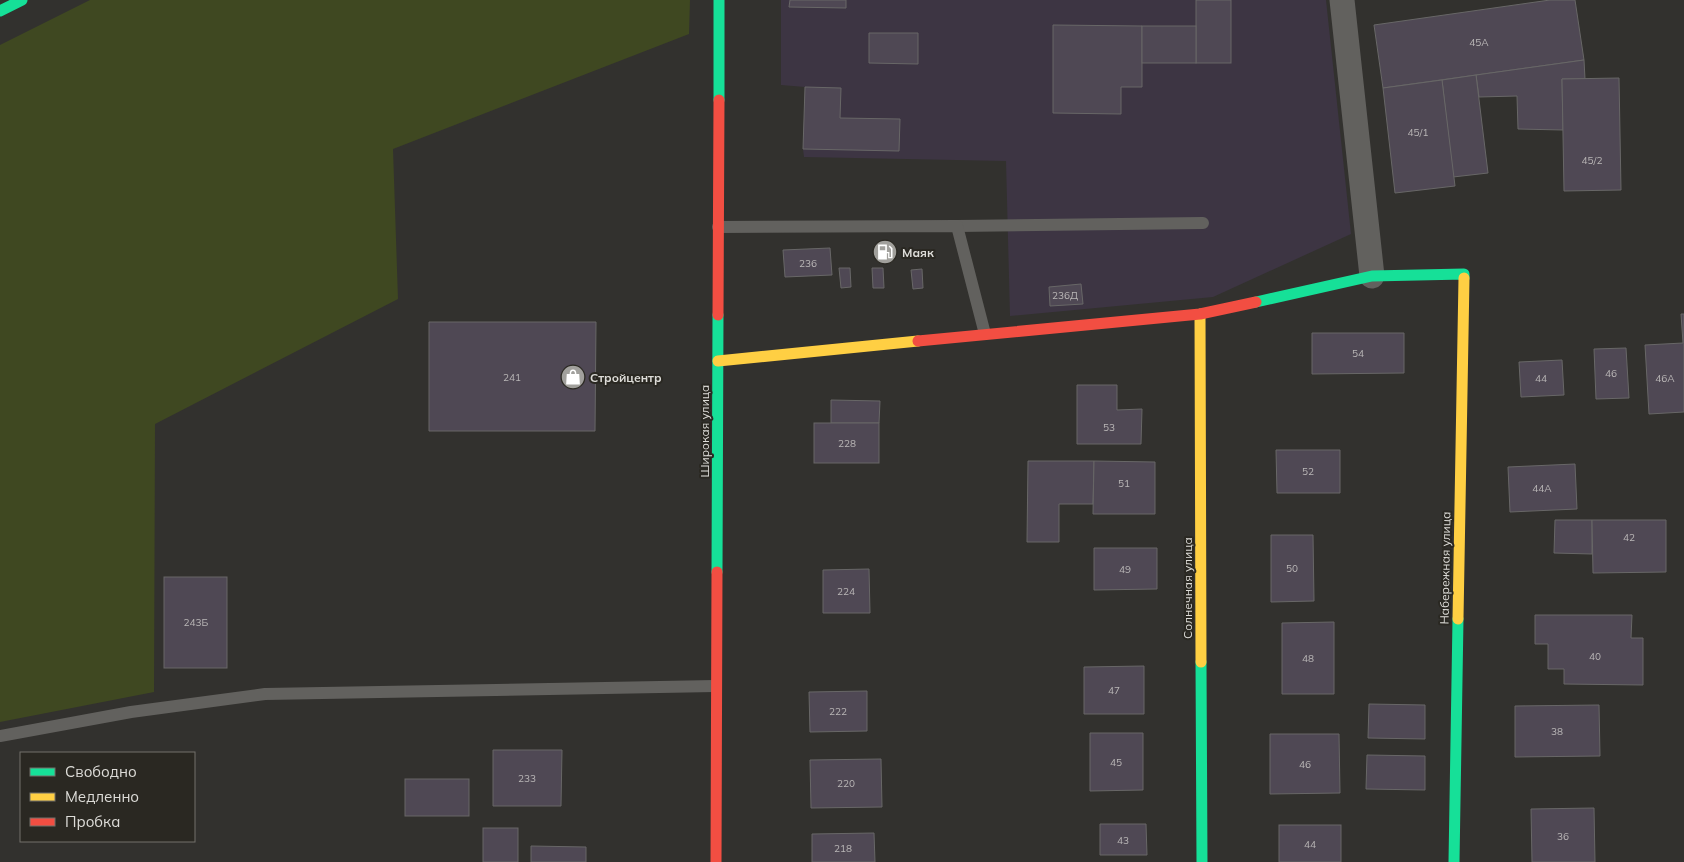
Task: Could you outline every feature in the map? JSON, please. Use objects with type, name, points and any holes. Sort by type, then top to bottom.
[{"type":"street","points":[[0,11],[22,0]]},
{"type":"street","name":"Широкая улица","points":[[716,862],[715,686],[719,0]]},
{"type":"street","points":[[718,360],[1200,314],[1372,276],[1342,0]]},
{"type":"street","name":"Набережная улица","points":[[1372,276],[1464,274],[1454,862]]},
{"type":"street","name":"Солнечная улица","points":[[1200,314],[1202,862]]},
{"type":"lane","points":[[718,227],[1203,222]]},
{"type":"lane","points":[[957,226],[986,334]]},
{"type":"lane","points":[[0,736],[131,712],[265,694],[715,686]]},
{"type":"shaded area","points":[[781,0],[1326,0],[1351,234],[1213,297],[1010,316],[1006,161],[804,157],[805,87],[781,85]]},
{"type":"green space","points":[[90,0],[690,0],[689,34],[393,149],[398,299],[155,424],[154,692],[0,722],[0,45]]},
{"type":"building","points":[[790,0],[846,0],[846,8],[789,7]]},
{"type":"building","points":[[1196,0],[1231,0],[1231,63],[1196,63]]},
{"type":"building","points":[[1550,0],[1575,0],[1584,60],[1383,88],[1374,25]]},
{"type":"building","points":[[1053,25],[1142,26],[1142,87],[1121,87],[1121,114],[1053,113]]},
{"type":"building","points":[[1142,26],[1196,26],[1196,63],[1142,63]]},
{"type":"building","points":[[869,33],[918,33],[918,64],[869,63]]},
{"type":"building","points":[[1584,60],[1585,79],[1562,79],[1563,130],[1518,129],[1517,96],[1479,97],[1476,75]]},
{"type":"building","points":[[1476,75],[1488,173],[1453,177],[1442,80]]},
{"type":"building","points":[[1619,78],[1621,190],[1564,191],[1562,79]]},
{"type":"building","points":[[1442,80],[1455,186],[1395,193],[1383,88]]},
{"type":"building","points":[[805,87],[841,88],[840,118],[900,119],[899,151],[803,149]]},
{"type":"building","points":[[830,248],[832,275],[785,277],[783,250]]},
{"type":"building","points":[[839,268],[850,268],[851,287],[841,288]]},
{"type":"building","points":[[872,268],[883,268],[884,288],[873,288]]},
{"type":"building","points":[[922,269],[923,288],[913,289],[911,270]]},
{"type":"building","points":[[1081,284],[1083,304],[1050,306],[1049,287]]},
{"type":"building","points":[[1681,314],[1684,314],[1684,412],[1649,414],[1645,345],[1683,343]]},
{"type":"building","points":[[429,322],[596,322],[595,431],[429,431]]},
{"type":"building","points":[[1312,333],[1404,333],[1404,373],[1312,374]]},
{"type":"building","points":[[1626,348],[1629,398],[1596,399],[1594,349]]},
{"type":"building","points":[[1562,360],[1564,395],[1521,397],[1519,362]]},
{"type":"building","points":[[1077,385],[1117,385],[1117,410],[1142,409],[1141,444],[1077,444]]},
{"type":"building","points":[[831,400],[880,401],[879,423],[831,423]]},
{"type":"building","points":[[814,423],[879,423],[879,463],[814,463]]},
{"type":"building","points":[[1276,450],[1340,450],[1340,493],[1277,493]]},
{"type":"building","points":[[1028,461],[1094,461],[1093,504],[1059,504],[1059,542],[1027,542]]},
{"type":"building","points":[[1094,461],[1155,462],[1155,514],[1093,514]]},
{"type":"building","points":[[1575,464],[1577,509],[1510,512],[1508,467]]},
{"type":"building","points":[[1555,520],[1592,520],[1592,554],[1554,553]]},
{"type":"building","points":[[1592,520],[1666,520],[1666,572],[1593,573]]},
{"type":"building","points":[[1271,535],[1313,535],[1314,601],[1271,602]]},
{"type":"building","points":[[1094,548],[1157,548],[1157,589],[1094,590]]},
{"type":"building","points":[[869,569],[870,613],[823,613],[823,570]]},
{"type":"building","points":[[164,577],[227,577],[227,668],[164,668]]},
{"type":"building","points":[[1535,615],[1632,615],[1631,638],[1643,638],[1643,685],[1564,684],[1564,669],[1548,669],[1548,644],[1535,644]]},
{"type":"building","points":[[1334,622],[1334,694],[1282,694],[1282,623]]},
{"type":"building","points":[[1144,666],[1144,714],[1084,714],[1084,667]]},
{"type":"building","points":[[867,691],[867,731],[810,732],[809,692]]},
{"type":"building","points":[[1369,704],[1425,705],[1425,739],[1368,738]]},
{"type":"building","points":[[1599,705],[1600,756],[1515,757],[1515,706]]},
{"type":"building","points":[[1090,733],[1143,733],[1143,790],[1090,791]]},
{"type":"building","points":[[1270,734],[1339,734],[1340,793],[1270,794]]},
{"type":"building","points":[[493,750],[562,750],[561,806],[493,806]]},
{"type":"building","points":[[1367,755],[1425,756],[1425,790],[1366,789]]},
{"type":"building","points":[[881,759],[882,807],[811,808],[810,760]]},
{"type":"building","points":[[405,779],[469,779],[469,816],[405,816]]},
{"type":"building","points":[[1594,808],[1595,862],[1532,862],[1531,809]]},
{"type":"building","points":[[1100,824],[1146,824],[1147,855],[1100,855]]},
{"type":"building","points":[[1279,825],[1341,825],[1341,862],[1279,862]]},
{"type":"building","points":[[483,828],[518,828],[518,862],[483,862]]},
{"type":"building","points":[[874,833],[875,862],[812,862],[812,834]]},
{"type":"building","points":[[531,846],[586,847],[586,862],[531,862]]},
{"type":"traffic: fast","points":[[0,11],[22,0]]},
{"type":"traffic: fast","points":[[719,0],[719,100]]},
{"type":"traffic: fast","points":[[1256,302],[1372,276],[1464,274],[1464,278]]},
{"type":"traffic: fast","points":[[717,572],[718,315]]},
{"type":"traffic: fast","points":[[1454,862],[1458,619]]},
{"type":"traffic: fast","points":[[1201,662],[1202,862]]},
{"type":"traffic: slow","points":[[1458,619],[1464,278]]},
{"type":"traffic: slow","points":[[1200,314],[1201,662]]},
{"type":"traffic: slow","points":[[718,361],[918,341]]},
{"type":"traffic: jam","points":[[718,315],[719,100]]},
{"type":"traffic: jam","points":[[918,341],[1200,314],[1256,302]]},
{"type":"traffic: jam","points":[[716,862],[717,572]]},
{"type":"place","name":"Маяк","points":[[885,252]]},
{"type":"place","name":"Стройцентр","points":[[573,377]]}]
